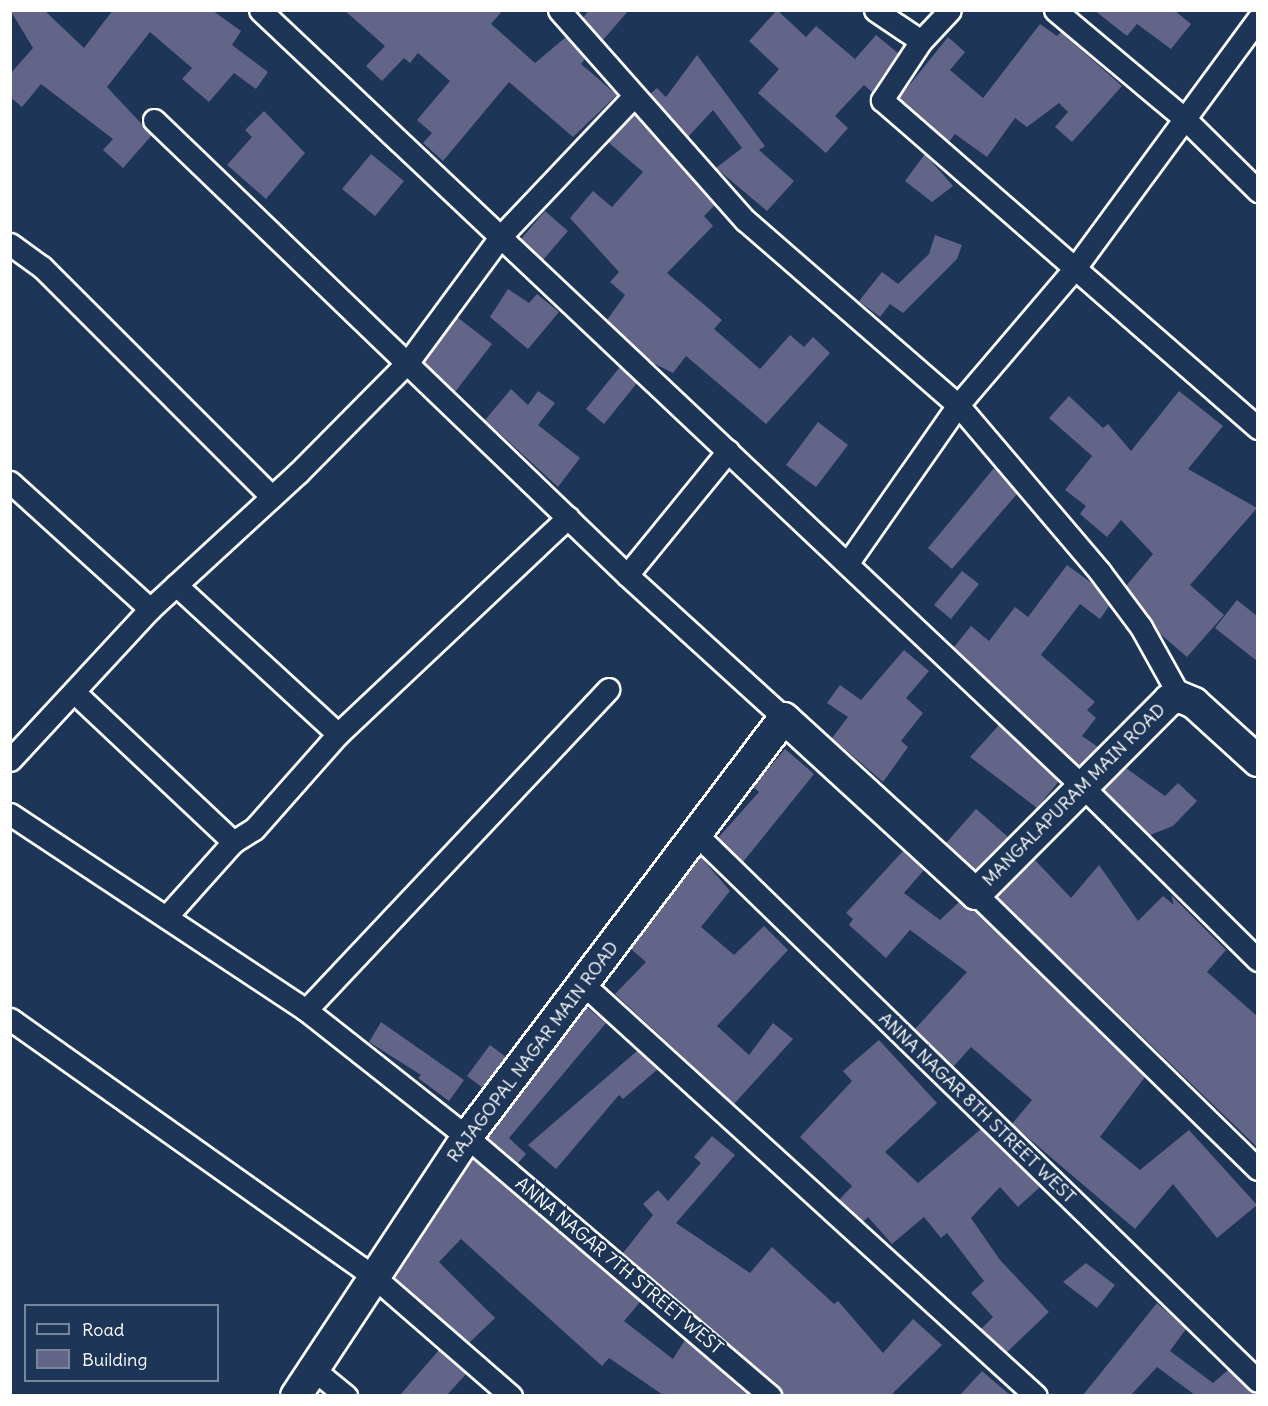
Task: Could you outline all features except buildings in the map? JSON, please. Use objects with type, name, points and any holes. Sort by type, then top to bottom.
[{"type":"street","points":[[260,10],[1081,785],[1257,960]]},
{"type":"street","points":[[559,10],[632,98],[745,220],[958,405],[1107,581],[1141,627],[1180,697]]},
{"type":"street","points":[[875,10],[921,41]]},
{"type":"street","points":[[950,10],[921,41],[882,100],[1257,428]]},
{"type":"street","points":[[1055,10],[1185,119],[1257,191]]},
{"type":"street","points":[[847,564],[958,405],[1075,267],[1257,19]]},
{"type":"street","points":[[10,760],[150,609],[272,496],[408,362],[500,237],[632,98]]},
{"type":"street","points":[[154,120],[627,575],[976,894],[1257,1169]]},
{"type":"street","points":[[10,244],[42,267],[272,496]]},
{"type":"street","points":[[627,575],[728,451]]},
{"type":"street","points":[[10,482],[150,609]]},
{"type":"street","points":[[166,917],[232,842],[254,829],[338,734],[568,518]]},
{"type":"street","points":[[176,585],[338,734]]},
{"type":"street","points":[[306,1010],[608,690]]},
{"type":"street","points":[[74,692],[232,842]]},
{"type":"street","name":"MANGALAPURAM MAIN ROAD","points":[[976,894],[1153,713],[1180,697],[1257,761]]},
{"type":"street","name":"RAJAGOPAL NAGAR MAIN ROAD","points":[[296,1395],[467,1137],[783,718]]},
{"type":"street","name":"ANNA NAGAR 7TH STREET WEST","points":[[10,814],[306,1010],[467,1137],[770,1395]]},
{"type":"street","name":"ANNA NAGAR 8TH STREET WEST","points":[[696,834],[1257,1381]]},
{"type":"street","points":[[583,984],[1036,1395]]},
{"type":"street","points":[[10,1019],[373,1276],[511,1395]]},
{"type":"street","points":[[313,1369],[346,1395]]}]
